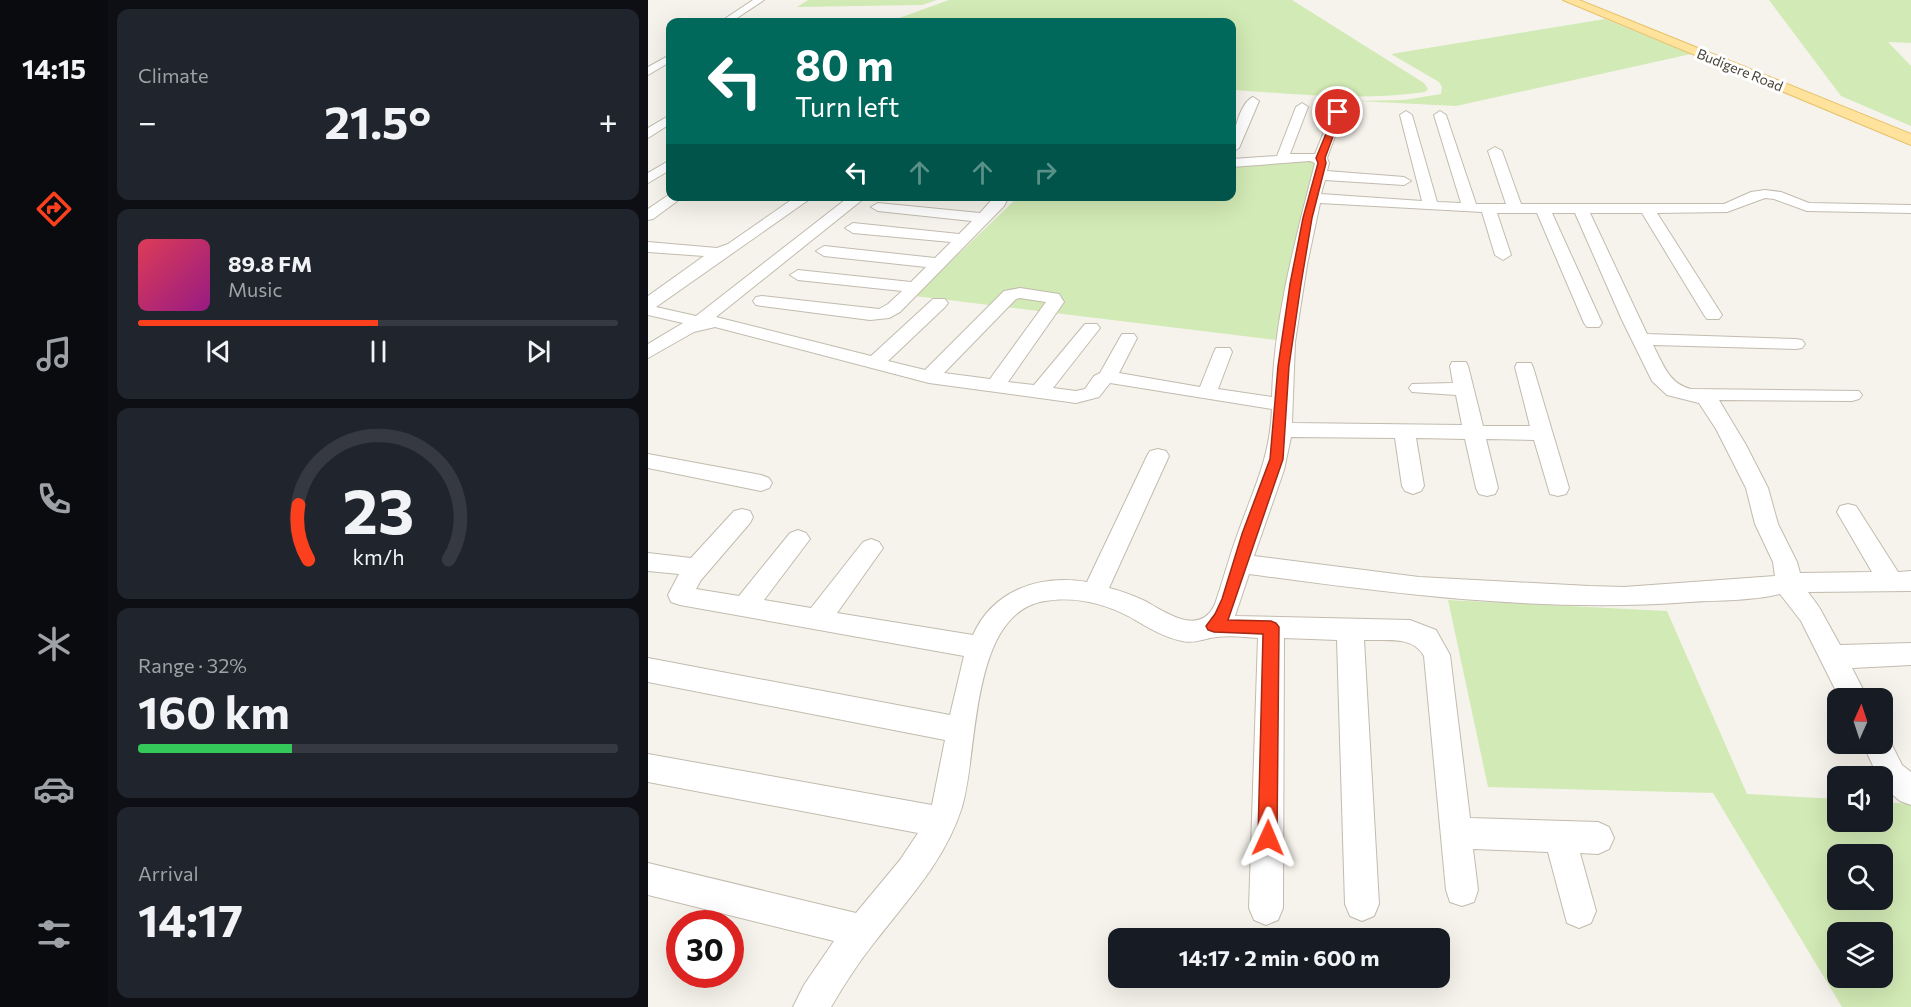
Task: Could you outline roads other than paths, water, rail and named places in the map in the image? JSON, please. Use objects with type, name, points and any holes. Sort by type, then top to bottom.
[{"type":"main road","name":"Budigere Road","points":[[1569,0],[1911,140]]},
{"type":"main road","name":"Budigere Road","points":[[1578,0],[1911,134]]},
{"type":"street","points":[[731,18],[759,0]]},
{"type":"street","points":[[648,72],[666,61]]},
{"type":"street","points":[[648,72],[666,73]]},
{"type":"street","points":[[1236,139],[1253,101]]},
{"type":"street","points":[[1282,159],[1302,107]]},
{"type":"street","points":[[811,1007],[862,931],[923,856],[947,808],[969,688],[981,647],[995,619],[1022,596],[1048,590],[1094,594],[1127,604],[1187,633],[1198,633],[1214,626],[1222,618],[1277,459],[1284,366],[1296,284],[1312,198],[1322,163],[1320,158],[1338,112]]},
{"type":"street","points":[[1406,115],[1431,206]]},
{"type":"street","points":[[1440,115],[1470,208]]},
{"type":"street","points":[[648,118],[666,119]]},
{"type":"street","points":[[648,134],[666,122]]},
{"type":"street","points":[[1495,151],[1515,208]]},
{"type":"street","points":[[1236,163],[1320,158]]},
{"type":"street","points":[[648,179],[666,167]]},
{"type":"street","points":[[1319,175],[1404,181]]},
{"type":"street","points":[[1312,198],[1470,208],[1647,209],[1727,208],[1756,195],[1765,194],[1776,195],[1807,207],[1911,209]]},
{"type":"street","points":[[648,216],[670,201]]},
{"type":"street","points":[[648,304],[719,253],[734,247],[800,201]]},
{"type":"street","points":[[648,352],[684,328],[699,322],[854,201]]},
{"type":"street","points":[[762,301],[876,315],[894,308],[984,218],[996,201]]},
{"type":"street","points":[[878,207],[984,218]]},
{"type":"street","points":[[1488,208],[1503,255]]},
{"type":"street","points":[[1543,209],[1593,323]]},
{"type":"street","points":[[1581,209],[1640,339],[1665,386],[1674,391],[1702,396],[1709,400],[1761,497],[1766,525],[1786,563],[1789,576],[1786,583]]},
{"type":"street","points":[[1647,209],[1713,315]]},
{"type":"street","points":[[853,228],[962,239]]},
{"type":"street","points":[[648,247],[719,253]]},
{"type":"street","points":[[824,251],[938,263]]},
{"type":"street","points":[[798,275],[915,287]]},
{"type":"street","points":[[929,377],[1010,295],[1020,293],[1053,298],[1055,302],[995,386]]},
{"type":"street","points":[[874,364],[939,303]]},
{"type":"street","points":[[648,310],[699,322],[715,322],[929,377],[1086,396],[1092,393],[1101,380],[1107,377],[1128,338]]},
{"type":"street","points":[[1041,390],[1090,328]]},
{"type":"street","points":[[1640,339],[1796,344]]},
{"type":"street","points":[[1207,394],[1223,352]]},
{"type":"street","points":[[1459,366],[1487,488]]},
{"type":"street","points":[[1524,367],[1558,488]]},
{"type":"street","points":[[1107,377],[1281,404]]},
{"type":"street","points":[[1419,388],[1465,389]]},
{"type":"street","points":[[1690,394],[1852,395]]},
{"type":"street","points":[[1279,430],[1543,432]]},
{"type":"street","points":[[1404,431],[1413,486]]},
{"type":"street","points":[[1094,594],[1158,456]]},
{"type":"street","points":[[648,461],[761,483]]},
{"type":"street","points":[[1848,512],[1900,580]]},
{"type":"street","points":[[742,517],[692,573],[680,595],[981,647]]},
{"type":"street","points":[[745,606],[798,539]]},
{"type":"street","points":[[818,619],[871,548]]},
{"type":"street","points":[[648,562],[685,565],[692,573]]},
{"type":"street","points":[[1240,564],[1419,587],[1624,597],[1774,586],[1786,583],[1900,580]]},
{"type":"street","points":[[1786,583],[1810,614],[1848,688]]},
{"type":"street","points":[[1214,626],[1410,631],[1427,638],[1437,655],[1462,890]]},
{"type":"street","points":[[1266,908],[1271,627]]},
{"type":"street","points":[[1350,629],[1362,904]]},
{"type":"street","points":[[1832,657],[1911,654]]},
{"type":"street","points":[[648,670],[961,730]]},
{"type":"street","points":[[1882,754],[1892,775],[1911,791]]},
{"type":"street","points":[[648,768],[940,822]]},
{"type":"street","points":[[1456,833],[1598,838]]},
{"type":"street","points":[[1560,836],[1579,911]]},
{"type":"street","points":[[648,879],[862,931]]}]
